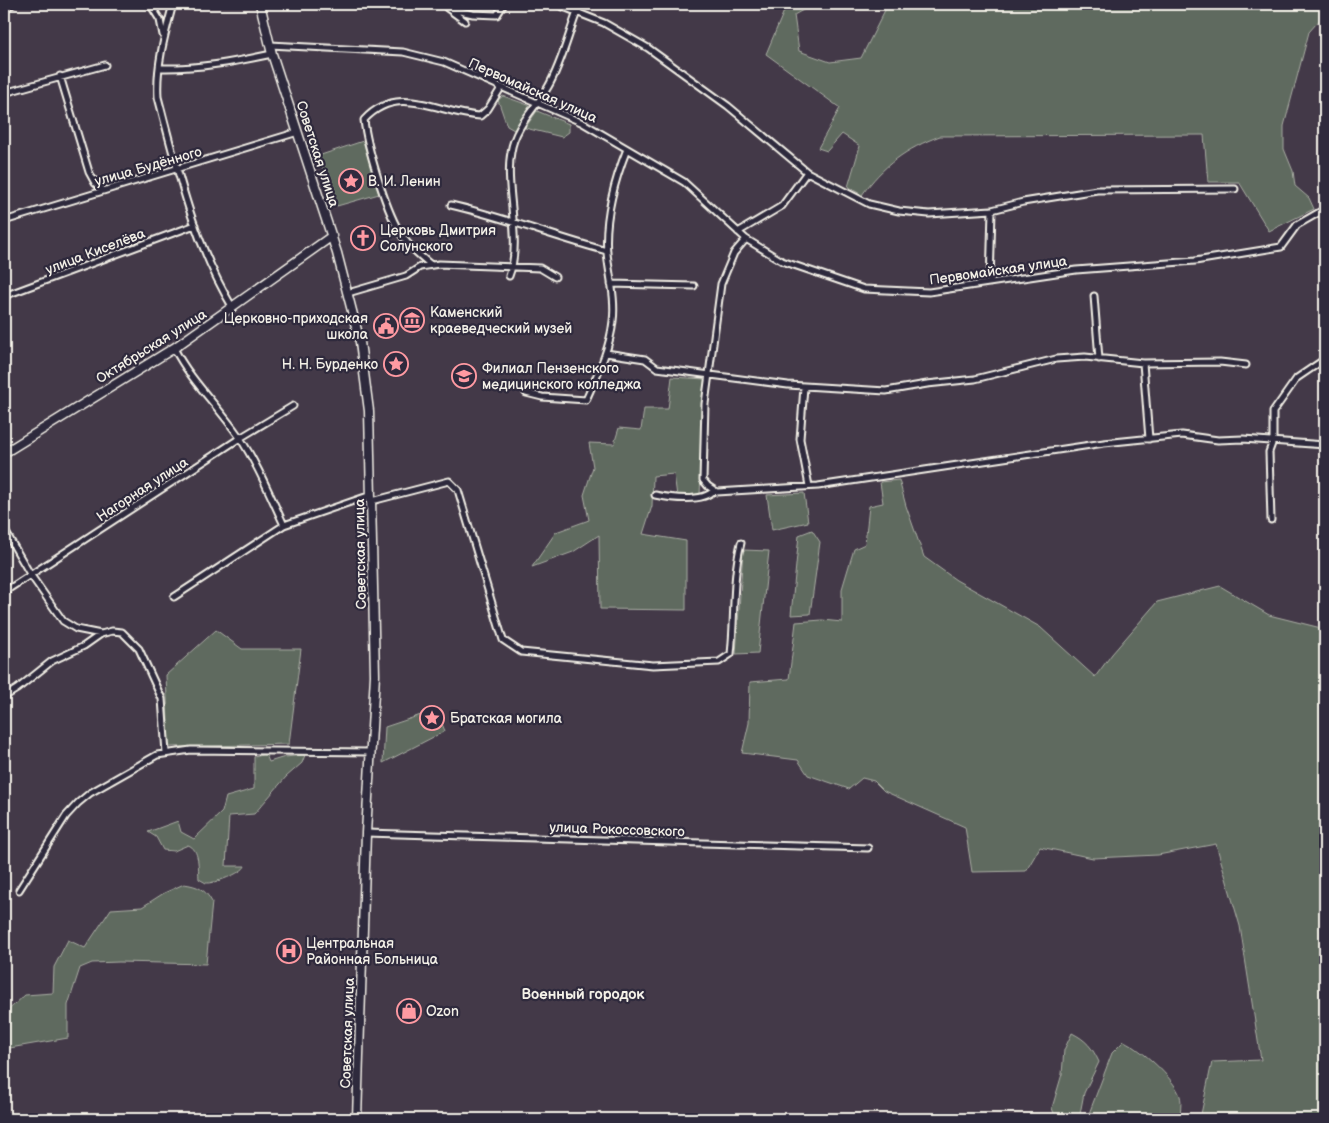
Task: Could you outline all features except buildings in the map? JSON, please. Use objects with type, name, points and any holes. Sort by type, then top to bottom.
[{"type":"main road","name":"Советская улица","points":[[260,4],[272,54],[332,236],[348,293],[363,358],[369,411],[375,675],[366,833],[357,1119]]},
{"type":"main road","name":"Октябрьская улица","points":[[4,453],[174,348],[234,308],[332,236]]},
{"type":"street","points":[[4,10],[12,4]]},
{"type":"street","points":[[150,4],[160,20],[164,38]]},
{"type":"street","points":[[173,4],[164,38],[159,68],[158,97],[177,169],[195,225],[216,279],[234,308]]},
{"type":"street","points":[[465,21],[447,8],[473,14],[497,15],[504,4]]},
{"type":"street","points":[[556,4],[604,23],[677,68],[728,106],[808,172],[869,204],[899,211],[929,214],[992,210],[1023,202],[1097,190],[1234,189]]},
{"type":"street","points":[[509,276],[512,268],[513,222],[510,154],[514,134],[549,86],[577,12],[583,4]]},
{"type":"street","name":"Первомайская улица","points":[[270,45],[403,52],[444,62],[583,123],[684,182],[746,239],[782,260],[864,289],[929,292],[1076,270],[1195,261],[1280,247],[1297,226],[1325,209]]},
{"type":"street","points":[[159,68],[186,69],[224,64],[272,54]]},
{"type":"street","points":[[4,93],[105,65]]},
{"type":"street","points":[[60,76],[89,172],[95,183],[103,190]]},
{"type":"street","points":[[431,265],[412,249],[399,230],[366,136],[364,120],[373,109],[389,101],[428,103],[469,115],[480,116],[488,109],[501,88]]},
{"type":"street","name":"улица Будённого","points":[[4,221],[298,132]]},
{"type":"street","points":[[526,393],[542,397],[586,400],[606,353],[614,320],[607,251],[611,198],[627,149]]},
{"type":"street","points":[[738,232],[782,206],[808,172]]},
{"type":"street","points":[[451,205],[513,222],[554,237],[607,251]]},
{"type":"street","points":[[990,283],[992,210]]},
{"type":"street","name":"улица Киселёва","points":[[4,296],[195,225]]},
{"type":"street","points":[[746,239],[734,253],[721,284],[705,404],[703,480],[717,492],[809,486],[1104,443],[1182,435],[1218,440],[1243,439],[1325,445]]},
{"type":"street","points":[[348,293],[406,276],[420,267],[431,265],[540,268],[555,277]]},
{"type":"street","points":[[610,284],[694,286]]},
{"type":"street","points":[[1094,296],[1099,359]]},
{"type":"street","points":[[174,348],[183,366],[215,402],[240,438],[284,525]]},
{"type":"street","points":[[606,353],[645,360],[657,368],[804,387],[886,391],[975,379],[1056,359],[1099,359],[1143,363],[1220,362],[1246,365]]},
{"type":"street","points":[[1271,520],[1270,452],[1273,441],[1273,412],[1297,378],[1325,359]]},
{"type":"street","points":[[1143,363],[1149,439]]},
{"type":"street","points":[[804,387],[800,439],[809,486]]},
{"type":"street","name":"Нагорная улица","points":[[4,592],[240,438],[293,406]]},
{"type":"street","points":[[174,597],[284,525],[372,498],[449,481],[458,490],[502,640],[521,652],[654,665],[719,662],[731,654],[735,619],[736,562],[741,543]]},
{"type":"street","points":[[655,495],[670,498],[691,498],[711,494],[714,490]]},
{"type":"street","points":[[4,529],[30,574],[62,621],[76,629],[100,634]]},
{"type":"street","points":[[4,697],[52,661],[84,646],[100,634],[112,631],[122,632],[139,649],[162,699],[166,753]]},
{"type":"street","points":[[19,890],[66,816],[78,803],[157,755],[191,750],[371,752]]},
{"type":"street","name":"улица Рокоссовского","points":[[366,833],[868,848]]},
{"type":"green space","points":[[787,4],[814,4],[794,15],[799,51],[830,62],[861,58],[888,4],[1325,4],[1325,14],[1309,32],[1284,126],[1284,149],[1293,171],[1295,186],[1309,198],[1314,209],[1269,231],[1239,182],[1208,182],[1204,135],[940,136],[917,146],[896,159],[878,175],[862,195],[848,187],[860,146],[842,134],[827,151],[818,148],[840,108],[766,54]]},
{"type":"green space","points":[[503,96],[531,106],[514,130],[507,126],[498,100]]},
{"type":"green space","points":[[537,111],[569,124],[569,132],[562,137],[525,128]]},
{"type":"green space","points":[[363,141],[379,194],[337,206],[318,156]]},
{"type":"green space","points":[[672,377],[705,379],[700,495],[677,496],[674,474],[653,476],[652,506],[643,534],[686,541],[686,610],[600,609],[599,535],[573,552],[532,567],[556,532],[589,520],[584,495],[593,467],[589,443],[614,444],[619,428],[641,430],[644,409],[668,409]]},
{"type":"green space","points":[[899,480],[924,557],[956,580],[1040,627],[1095,677],[1112,654],[1157,602],[1220,586],[1269,615],[1325,629],[1325,1119],[1200,1119],[1212,1062],[1261,1060],[1240,926],[1216,844],[1158,855],[1093,858],[1040,847],[1026,871],[972,872],[965,827],[884,791],[874,781],[862,778],[849,789],[808,775],[798,760],[742,753],[749,723],[750,682],[789,679],[796,622],[822,620],[842,622],[842,589],[854,549],[865,544],[869,506],[883,503],[880,482]]},
{"type":"green space","points":[[804,493],[808,522],[772,530],[767,495]]},
{"type":"green space","points":[[812,530],[820,542],[810,614],[791,615],[799,535]]},
{"type":"green space","points":[[743,550],[769,551],[758,653],[736,654]]},
{"type":"green space","points":[[216,630],[242,649],[301,649],[289,744],[169,747],[166,675]]},
{"type":"green space","points":[[436,710],[445,731],[383,763],[385,727]]},
{"type":"green space","points":[[266,755],[269,762],[285,757],[305,755],[302,763],[286,777],[254,814],[229,816],[226,866],[245,866],[239,872],[227,878],[206,883],[199,879],[198,859],[192,847],[188,845],[174,851],[163,850],[156,837],[148,832],[178,821],[181,832],[194,839],[222,812],[226,797],[254,789],[254,757]]},
{"type":"green space","points":[[184,884],[201,889],[212,902],[206,964],[119,962],[92,963],[80,968],[68,1005],[68,1038],[4,1049],[4,1014],[25,995],[53,993],[54,967],[68,940],[85,948],[111,909],[142,907],[164,893]]},
{"type":"green space","points":[[1072,1033],[1088,1045],[1099,1062],[1084,1093],[1079,1119],[1056,1119],[1052,1108],[1062,1074],[1064,1050]]},
{"type":"green space","points":[[1124,1041],[1148,1057],[1177,1089],[1181,1098],[1180,1119],[1087,1119],[1112,1053]]},
{"type":"place","name":"В. И. Ленин","points":[[351,181]]},
{"type":"place","name":"Церковь Дмитрия Солунского","points":[[363,238]]},
{"type":"place","name":"Каменский краеведческий музей","points":[[412,320]]},
{"type":"place","name":"Церковно-приходская школа","points":[[386,326]]},
{"type":"place","name":"Н. Н. Бурденко","points":[[396,364]]},
{"type":"place","name":"Филиал Пензенского медицинского колледжа","points":[[464,376]]},
{"type":"place","name":"Братская могила","points":[[432,718]]},
{"type":"place","name":"Центральная Районная Больница","points":[[289,951]]},
{"type":"place","name":"Ozon","points":[[409,1011]]},
{"type":"district","name":"Военный городок","points":[[583,994]]}]
